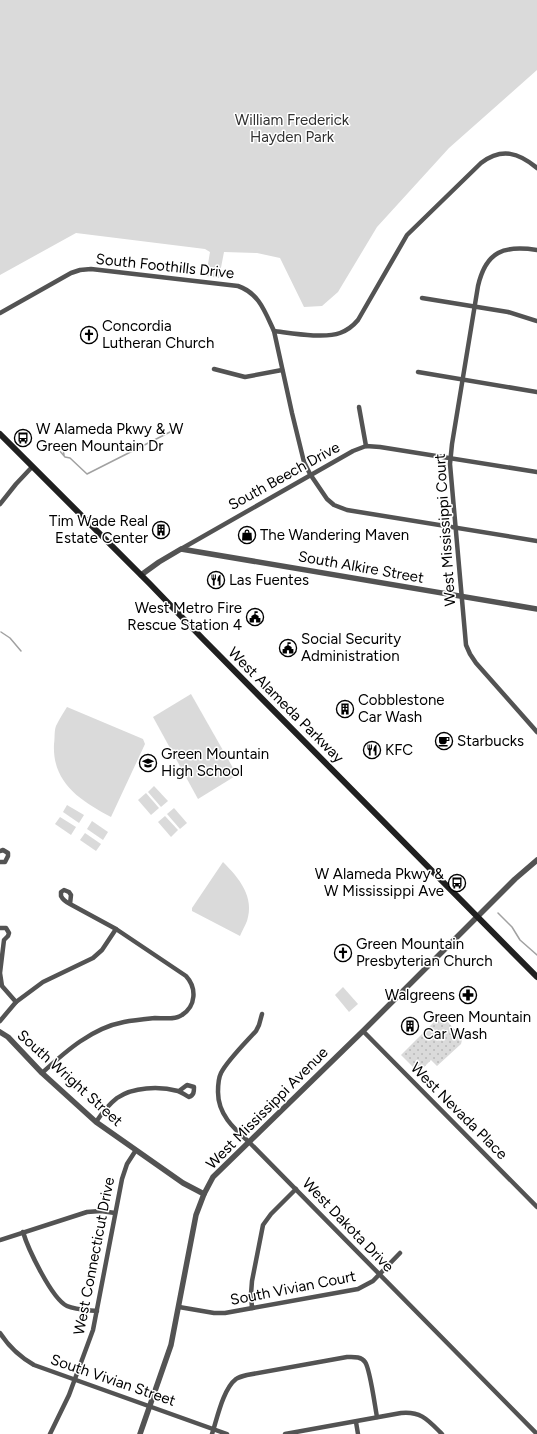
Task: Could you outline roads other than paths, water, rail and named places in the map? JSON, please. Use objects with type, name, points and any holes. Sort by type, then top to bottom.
[{"type":"main road","name":"West Alameda Parkway","points":[[0,434],[142,575],[477,918],[537,977]]},
{"type":"street","points":[[274,331],[291,334],[325,335],[337,334],[347,330],[354,324],[363,312],[407,235],[481,163],[495,155],[510,154],[523,158],[537,168]]},
{"type":"street","name":"West Mississippi Court","points":[[537,250],[513,248],[500,251],[493,256],[483,269],[478,286],[451,458],[465,639],[470,654],[537,732]]},
{"type":"street","name":"South Foothills Drive","points":[[0,313],[71,273],[80,270],[91,269],[242,287],[258,299],[274,331],[303,458],[310,474],[327,499],[339,507],[365,513],[537,541]]},
{"type":"street","points":[[422,298],[512,313],[537,321]]},
{"type":"street","points":[[214,369],[245,378],[282,370]]},
{"type":"street","points":[[418,372],[537,392]]},
{"type":"street","points":[[359,407],[366,446]]},
{"type":"street","name":"South Beech Drive","points":[[142,575],[181,548],[310,474],[353,451],[366,446],[380,446],[537,472]]},
{"type":"street","points":[[0,504],[32,467]]},
{"type":"street","name":"South Alkire Street","points":[[181,548],[537,609]]},
{"type":"street","points":[[0,851],[3,850],[8,853],[8,856],[5,862],[0,862]]},
{"type":"street","name":"West Mississippi Avenue","points":[[140,1434],[171,1345],[198,1207],[219,1170],[363,1031],[515,879],[536,861]]},
{"type":"street","points":[[42,1073],[65,1052],[101,1029],[128,1021],[178,1017],[190,1007],[194,993],[190,980],[180,972],[116,929],[70,904]]},
{"type":"street","points":[[0,928],[6,928],[9,933],[8,936],[2,938],[0,973],[2,986],[16,1002]]},
{"type":"street","points":[[0,1021],[16,1002],[43,982],[93,958],[102,950],[116,929]]},
{"type":"street","name":"West Dakota Drive","points":[[262,1014],[256,1031],[220,1074],[218,1088],[219,1103],[224,1116],[237,1131],[296,1189],[536,1434]]},
{"type":"street","name":"West Nevada Place","points":[[363,1031],[537,1207]]},
{"type":"street","name":"South Wright Street","points":[[0,1032],[12,1041],[42,1073],[96,1122],[183,1183],[204,1194]]},
{"type":"street","points":[[96,1122],[103,1111],[116,1099],[129,1092],[152,1088],[179,1091]]},
{"type":"street","name":"West Connecticut Drive","points":[[50,1434],[76,1379],[93,1330],[124,1168],[136,1150]]},
{"type":"street","points":[[252,1308],[252,1281],[263,1225],[271,1214],[296,1189]]},
{"type":"street","points":[[0,1240],[87,1212],[101,1211],[115,1213]]},
{"type":"street","points":[[23,1232],[34,1258],[60,1301],[73,1308],[97,1311]]},
{"type":"street","name":"South Vivian Court","points":[[179,1307],[219,1313],[358,1289],[369,1284],[400,1253]]},
{"type":"street","name":"South Vivian Street","points":[[0,1333],[13,1349],[29,1362],[38,1367],[76,1379],[228,1434]]},
{"type":"street","points":[[212,1434],[228,1389],[238,1378],[252,1374],[347,1357],[358,1357],[365,1361],[377,1418]]},
{"type":"street","points":[[285,1434],[401,1413],[414,1413],[426,1418],[442,1434]]},
{"type":"street","points":[[356,1422],[358,1434]]},
{"type":"waterway","points":[[59,450],[65,457],[70,458],[87,474],[176,429]]},
{"type":"waterway","points":[[63,449],[64,455]]},
{"type":"waterway","points":[[1,632],[10,638],[21,651]]},
{"type":"waterway","points":[[498,913],[512,927],[520,940],[537,955]]},
{"type":"place","name":"Concordia Lutheran Church","points":[[89,335]]},
{"type":"place","name":"W Alameda Pkwy & W Green Mountain Dr","points":[[23,438]]},
{"type":"place","name":"Tim Wade Real Estate Center","points":[[161,530]]},
{"type":"place","name":"The Wandering Maven","points":[[247,535]]},
{"type":"place","name":"Las Fuentes","points":[[216,580]]},
{"type":"place","name":"West Metro Fire Rescue Station 4","points":[[255,617]]},
{"type":"place","name":"Social Security Administration","points":[[288,648]]},
{"type":"place","name":"Cobblestone Car Wash","points":[[345,709]]},
{"type":"place","name":"Starbucks","points":[[444,741]]},
{"type":"place","name":"KFC","points":[[372,750]]},
{"type":"place","name":"Green Mountain High School","points":[[148,763]]},
{"type":"place","name":"W Alameda Pkwy & W Mississippi Ave","points":[[457,883]]},
{"type":"place","name":"Green Mountain Presbyterian Church","points":[[343,953]]},
{"type":"place","name":"Walgreens","points":[[468,995]]},
{"type":"place","name":"Green Mountain Car Wash","points":[[410,1026]]},
{"type":"park label","name":"William Frederick Hayden Park","points":[[292,128]]}]
